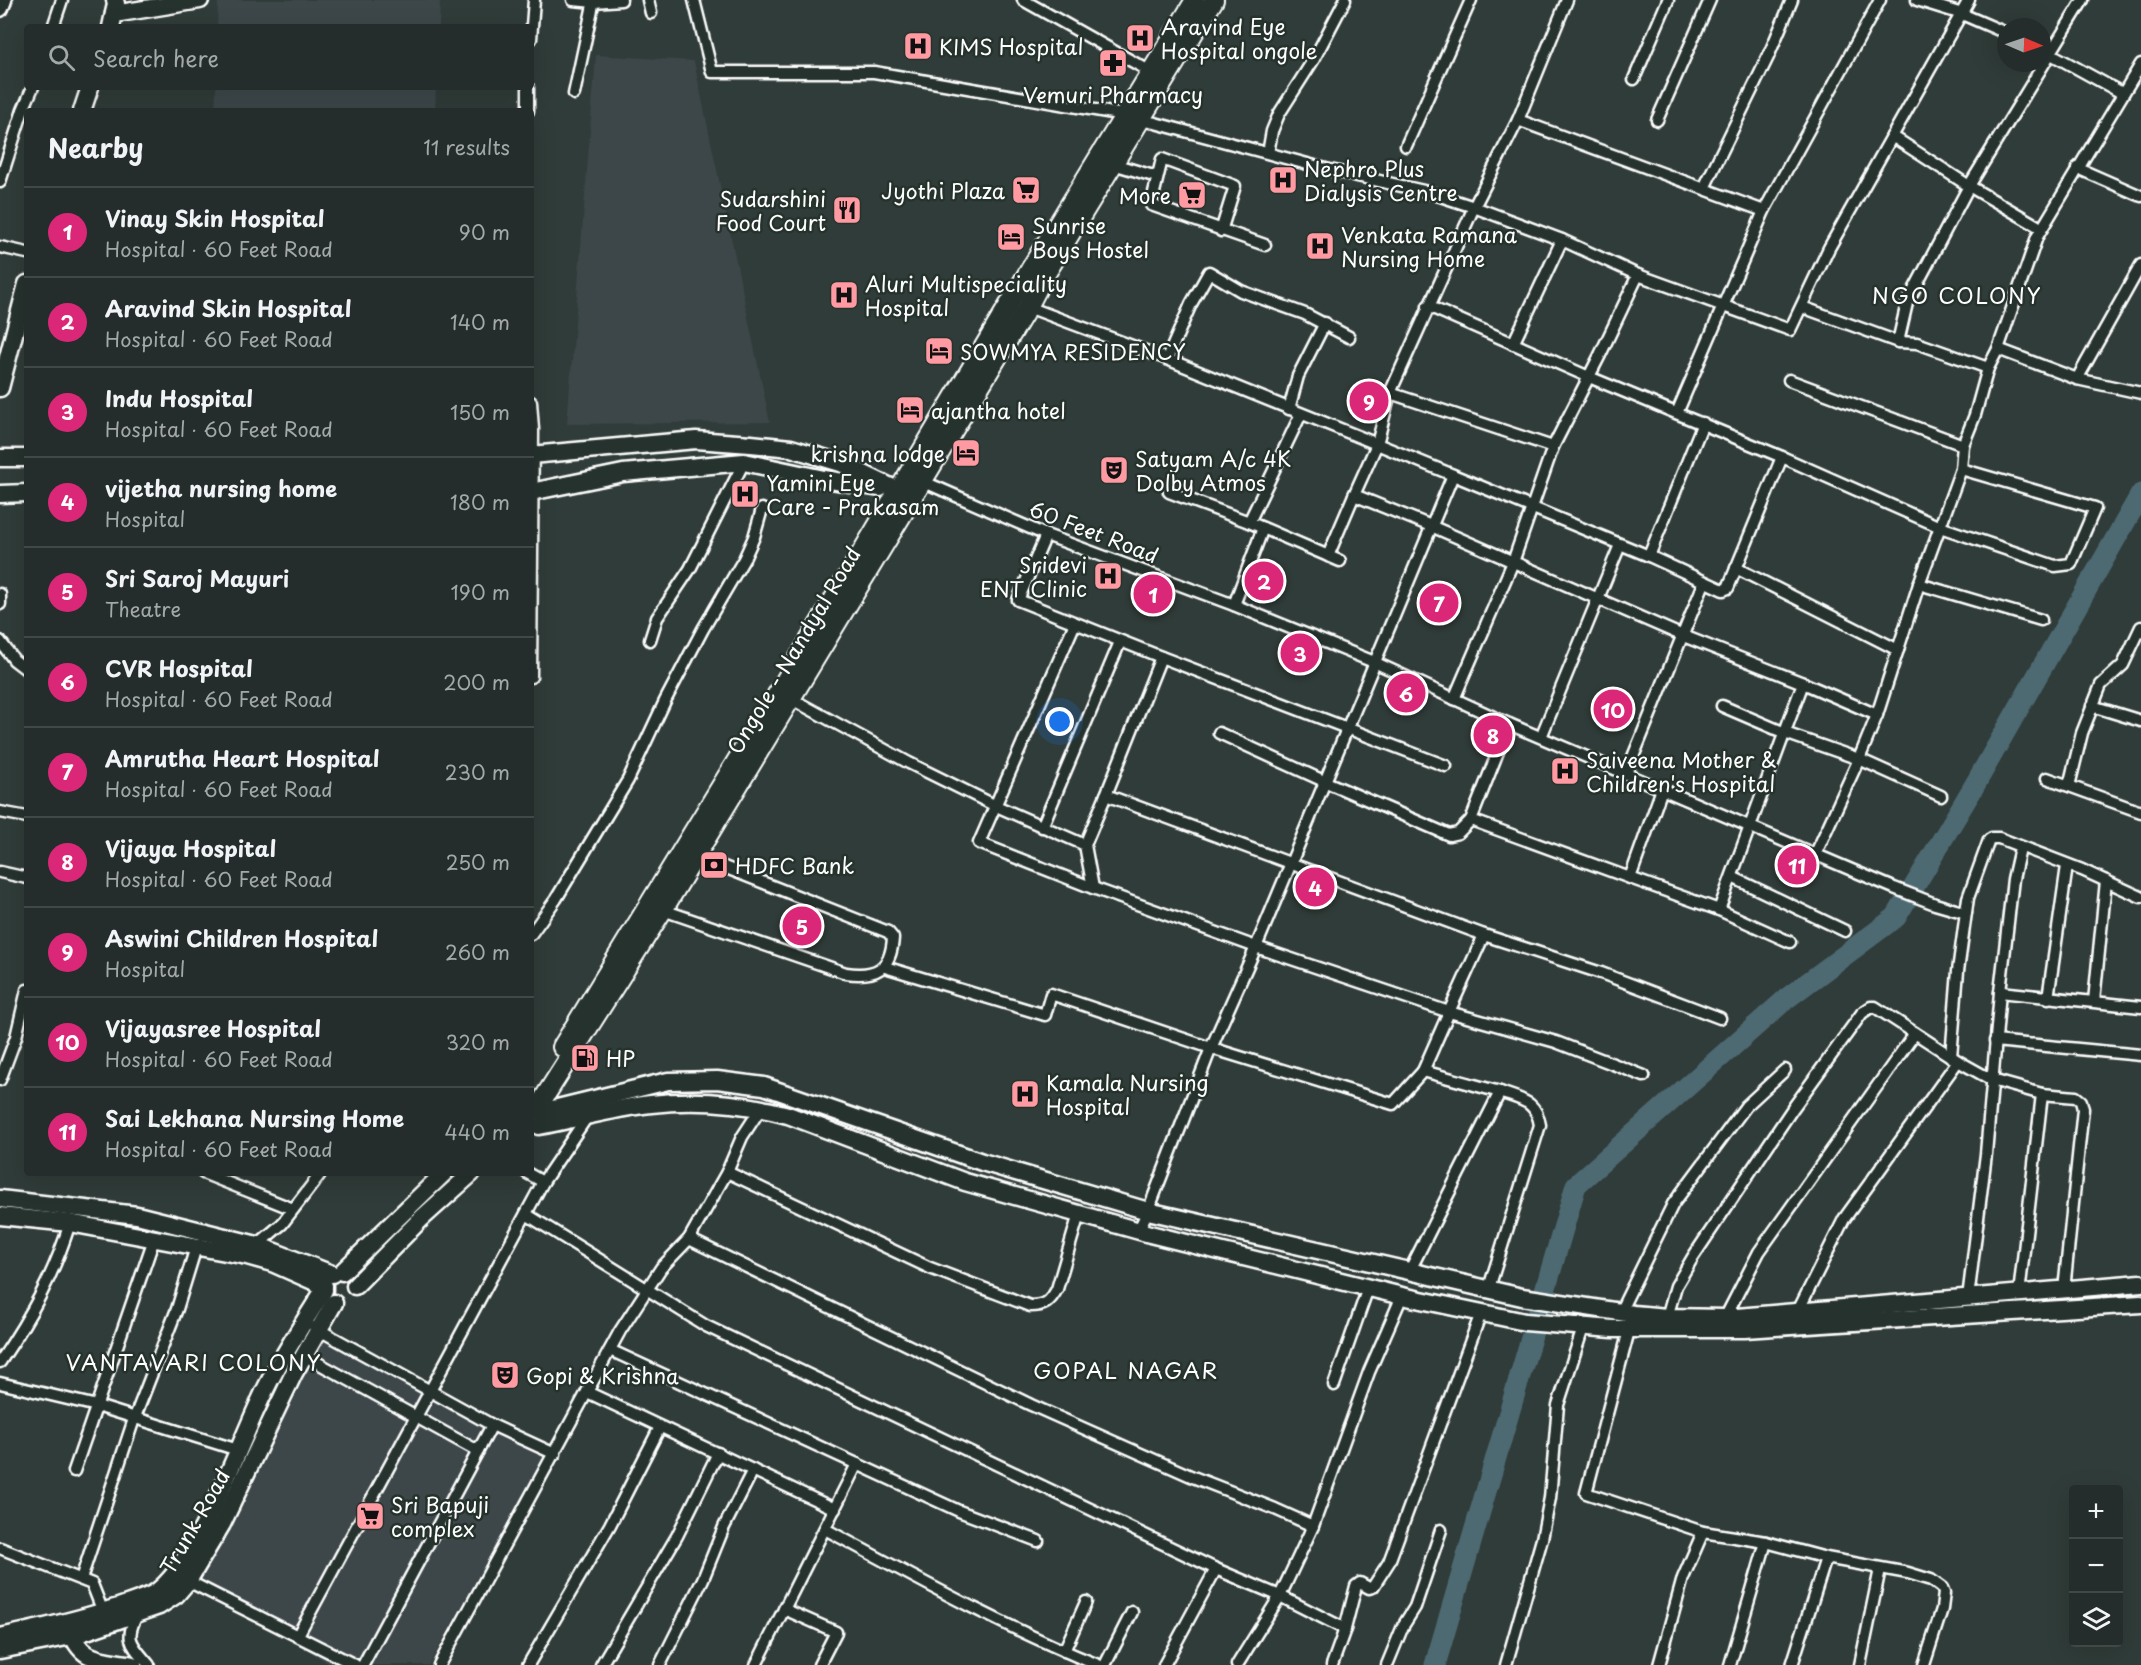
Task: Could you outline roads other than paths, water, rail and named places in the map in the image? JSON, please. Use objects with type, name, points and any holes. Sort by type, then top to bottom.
[{"type":"main road","points":[[0,8],[3,0]]},
{"type":"main road","points":[[114,14],[200,0]]},
{"type":"main road","name":"Ongole - Nandyal Road","points":[[915,478],[1028,307],[1082,198],[1113,164],[1151,72],[1195,0]]},
{"type":"main road","name":"Ongole - Nandyal Road","points":[[535,1113],[1082,198],[1132,118],[1214,0]]},
{"type":"main road","points":[[83,108],[89,90]]},
{"type":"main road","points":[[0,388],[24,296]]},
{"type":"main road","points":[[534,455],[696,440],[791,448],[841,464],[905,494]]},
{"type":"main road","points":[[0,458],[24,458]]},
{"type":"main road","points":[[534,492],[623,473],[744,462],[905,494]]},
{"type":"main road","points":[[0,494],[24,493]]},
{"type":"main road","name":"Ongole - Nandyal Road","points":[[535,1113],[696,856],[785,695]]},
{"type":"main road","points":[[535,1113],[668,1081],[717,1080],[764,1086],[982,1162],[1148,1210],[1488,1291],[1597,1309],[1628,1319],[1745,1329],[2141,1304]]},
{"type":"main road","points":[[535,1113],[587,1117],[652,1104],[684,1102],[761,1108],[788,1115],[965,1182],[1138,1231],[1402,1296],[1525,1322],[1587,1328],[1628,1319],[1725,1318],[2141,1283]]},
{"type":"main road","points":[[331,1285],[441,1176]]},
{"type":"main road","points":[[355,1286],[422,1218],[469,1176]]},
{"type":"main road","points":[[2,1212],[137,1215],[255,1251],[331,1285],[342,1304],[354,1294],[353,1279],[331,1285]]},
{"type":"main road","points":[[2,1212],[196,1247],[255,1251]]},
{"type":"main road","name":"Trunk Road","points":[[0,1650],[70,1629],[138,1614],[176,1595],[188,1581],[227,1513],[294,1373],[311,1326],[331,1285]]},
{"type":"main road","name":"Trunk Road","points":[[0,1637],[70,1629],[102,1612],[153,1593],[166,1584],[176,1572],[207,1518],[265,1389],[286,1350],[311,1326]]},
{"type":"main road","points":[[70,1629],[79,1648],[90,1656],[133,1665]]},
{"type":"street","points":[[54,24],[62,0]]},
{"type":"street","points":[[532,24],[534,0]]},
{"type":"street","points":[[573,0],[621,0]]},
{"type":"street","points":[[648,0],[651,13]]},
{"type":"street","points":[[693,0],[712,72],[874,72],[1155,123],[1326,169],[1428,192],[1562,240],[1638,275],[1790,330],[1829,248],[1969,0]]},
{"type":"street","points":[[1023,0],[1151,72]]},
{"type":"street","points":[[1268,153],[1272,131],[1279,114],[1314,59],[1345,0]]},
{"type":"street","points":[[1406,146],[1471,0]]},
{"type":"street","points":[[1328,556],[1377,444],[1390,393],[1474,207],[1518,120],[1567,0]]},
{"type":"street","points":[[1634,79],[1668,0]]},
{"type":"street","points":[[1658,120],[1710,0]]},
{"type":"street","points":[[1704,188],[1768,57],[1792,0]]},
{"type":"street","points":[[1677,413],[1764,210],[1880,0]]},
{"type":"street","points":[[1917,0],[1962,14],[1997,29]]},
{"type":"street","points":[[2051,45],[2083,0]]},
{"type":"street","points":[[574,94],[594,1]]},
{"type":"street","points":[[2051,53],[2122,93]]},
{"type":"street","points":[[1816,854],[1877,715],[1961,469],[1963,445],[1975,415],[1988,368],[1998,350],[2037,237],[2141,64]]},
{"type":"street","points":[[1898,342],[1907,303],[1969,186],[2035,72]]},
{"type":"street","points":[[0,182],[32,90]]},
{"type":"street","points":[[528,90],[528,108]]},
{"type":"street","points":[[1518,120],[1764,210]]},
{"type":"street","points":[[1892,136],[1969,186],[2041,228]]},
{"type":"street","points":[[1221,231],[1235,186],[1162,159],[1151,205],[1221,231],[1265,245]]},
{"type":"street","points":[[1113,164],[1157,177]]},
{"type":"street","points":[[2077,168],[2140,196]]},
{"type":"street","points":[[1513,344],[1562,240]]},
{"type":"street","points":[[0,247],[24,252]]},
{"type":"street","points":[[2077,379],[2141,265]]},
{"type":"street","points":[[1167,359],[1191,304],[1209,272],[1241,291],[1324,323],[1349,336]]},
{"type":"street","points":[[1454,699],[1513,562],[1553,447],[1628,300],[1638,275]]},
{"type":"street","points":[[1428,306],[1940,527],[2055,566],[2071,564],[2095,508],[1961,469]]},
{"type":"street","points":[[1028,307],[1167,359],[1377,444],[1649,556],[1723,590],[1728,588],[1782,457]]},
{"type":"street","points":[[1802,307],[1898,342],[1917,343],[1988,368]]},
{"type":"street","points":[[1289,409],[1298,376],[1324,323]]},
{"type":"street","points":[[1998,350],[2077,379],[2141,393]]},
{"type":"street","points":[[1789,380],[1963,445]]},
{"type":"street","points":[[1390,393],[1553,447]]},
{"type":"street","points":[[1249,522],[1301,414]]},
{"type":"street","points":[[1649,556],[1702,423]]},
{"type":"street","points":[[650,640],[657,618],[690,569],[744,462]]},
{"type":"street","points":[[1138,1231],[1211,1048],[1326,782],[1453,475]]},
{"type":"street","name":"60 Feet Road","points":[[915,478],[1046,535],[1234,605],[1374,662],[1509,724],[1894,888],[1966,913]]},
{"type":"street","points":[[1169,492],[1249,522],[1340,561]]},
{"type":"street","points":[[1354,495],[1682,635],[1877,715]]},
{"type":"street","points":[[534,930],[556,899],[628,780],[665,701],[744,559],[754,537],[762,509]]},
{"type":"street","points":[[1234,605],[1263,528]]},
{"type":"street","points":[[1046,535],[1018,600],[1120,642],[1446,766]]},
{"type":"street","points":[[1541,737],[1620,545]]},
{"type":"street","points":[[1736,568],[1898,650]]},
{"type":"street","points":[[1626,774],[1704,583]]},
{"type":"street","points":[[1920,584],[2041,620]]},
{"type":"street","points":[[0,594],[0,604]]},
{"type":"street","points":[[1075,623],[979,843],[1093,888],[1256,947],[1449,1011],[1556,1042],[1644,1076]]},
{"type":"street","points":[[2069,786],[2082,733],[2101,685],[2123,665],[2141,627]]},
{"type":"street","points":[[0,641],[14,660],[24,668]]},
{"type":"street","points":[[1042,827],[1120,642]]},
{"type":"street","points":[[1093,888],[1085,845],[1161,657]]},
{"type":"street","points":[[1719,910],[1803,683]]},
{"type":"street","points":[[785,695],[909,763],[994,805],[1085,845]]},
{"type":"street","points":[[1722,706],[1859,759],[1941,796]]},
{"type":"street","points":[[2092,706],[2141,721]]},
{"type":"street","points":[[1219,733],[1449,835],[1458,833],[1471,820],[1509,724]]},
{"type":"street","points":[[2047,778],[2141,812]]},
{"type":"street","points":[[1630,878],[1662,789]]},
{"type":"street","points":[[1106,795],[1485,935],[1600,973],[1720,1018]]},
{"type":"street","points":[[0,812],[24,816]]},
{"type":"street","points":[[1471,820],[1719,910],[1790,942]]},
{"type":"street","points":[[1797,1312],[1844,1219],[1954,1059],[1958,970],[1968,898],[1989,840],[1999,838],[2141,897]]},
{"type":"street","points":[[1968,1298],[1986,1154],[1995,1041],[2013,879],[2020,848]]},
{"type":"street","points":[[663,910],[846,973],[873,974],[885,967],[893,945],[893,938],[888,932],[696,856]]},
{"type":"street","points":[[2048,998],[2067,866]]},
{"type":"street","points":[[0,873],[24,877]]},
{"type":"street","points":[[1732,877],[1845,931]]},
{"type":"street","points":[[2094,1001],[2106,881]]},
{"type":"street","points":[[885,967],[1045,1015],[1051,994],[1211,1048],[1393,1104],[1423,1071],[1485,935]]},
{"type":"street","points":[[2000,992],[2141,1007]]},
{"type":"street","points":[[0,1080],[16,1037],[24,1003]]},
{"type":"street","points":[[1667,1317],[1676,1286],[1693,1257],[1793,1108],[1862,1013],[1868,1008],[1875,1007],[1954,1059],[1992,1080],[2042,1094],[2076,1097],[2081,1101],[2084,1109],[2064,1289]]},
{"type":"street","points":[[1725,1318],[1759,1252],[1915,1033]]},
{"type":"street","points":[[1995,1041],[2141,1055]]},
{"type":"street","points":[[1785,1070],[1746,1106],[1673,1204],[1628,1319],[1586,1493],[1703,1532],[1766,1542],[1826,1558],[1922,1576],[1938,1584],[1944,1593],[1942,1610],[1924,1665]]},
{"type":"street","points":[[1423,1071],[1500,1092],[1526,1101],[1535,1107],[1540,1125],[1488,1291]]},
{"type":"street","points":[[1408,1272],[1500,1092]]},
{"type":"street","points":[[2019,1294],[2042,1094]]},
{"type":"street","points":[[439,1665],[610,1350],[661,1268],[689,1239],[727,1172],[742,1137],[761,1108]]},
{"type":"street","points":[[298,1635],[543,1182],[587,1117]]},
{"type":"street","points":[[727,1172],[930,1268],[1030,1306],[1046,1304],[1053,1298],[1079,1214]]},
{"type":"street","points":[[211,1176],[293,1209]]},
{"type":"street","points":[[255,1251],[282,1224],[319,1176]]},
{"type":"street","points":[[532,1176],[543,1182]]},
{"type":"street","points":[[526,1214],[706,1326],[794,1370],[1216,1569],[1280,1596],[1345,1629]]},
{"type":"street","points":[[0,1362],[40,1300],[58,1260],[70,1223]]},
{"type":"street","points":[[74,1471],[154,1239]]},
{"type":"street","points":[[689,1239],[1031,1406],[1193,1477],[1313,1526]]},
{"type":"street","points":[[81,1579],[135,1418],[177,1309],[196,1247]]},
{"type":"street","points":[[1334,1385],[1368,1288]]},
{"type":"street","points":[[1237,1665],[1280,1596],[1313,1526],[1365,1382],[1402,1296]]},
{"type":"street","points":[[1332,1665],[1345,1629],[1356,1586],[1359,1583],[1369,1588],[1373,1587],[1389,1562],[1481,1313]]},
{"type":"street","points":[[311,1326],[432,1390],[492,1425],[555,1454]]},
{"type":"street","points":[[1506,1665],[1542,1539],[1550,1498],[1558,1405],[1587,1328]]},
{"type":"street","points":[[610,1350],[959,1511],[1038,1540]]},
{"type":"street","points":[[309,1358],[478,1451]]},
{"type":"street","points":[[0,1383],[97,1406],[238,1450]]},
{"type":"street","points":[[587,1392],[835,1509]]},
{"type":"street","points":[[363,1665],[492,1425]]},
{"type":"street","points":[[528,1665],[610,1525],[660,1427]]},
{"type":"street","points":[[601,1665],[676,1536],[718,1453]]},
{"type":"street","points":[[756,1665],[857,1464]]},
{"type":"street","points":[[660,1665],[753,1470]]},
{"type":"street","points":[[825,1529],[926,1584],[1064,1651],[1098,1665]]},
{"type":"street","points":[[1387,1665],[1403,1626],[1415,1607],[1441,1530]]},
{"type":"street","points":[[1659,1665],[1683,1578],[1703,1532]]},
{"type":"street","points":[[1730,1665],[1766,1542]]},
{"type":"street","points":[[0,1548],[92,1584],[102,1612]]},
{"type":"street","points":[[1792,1665],[1826,1558]]},
{"type":"street","points":[[1164,1665],[1216,1569]]},
{"type":"street","points":[[1860,1665],[1880,1569]]},
{"type":"street","points":[[188,1581],[355,1665]]},
{"type":"street","points":[[1064,1651],[1086,1602]]},
{"type":"street","points":[[784,1609],[836,1632],[819,1665]]},
{"type":"street","points":[[1106,1665],[1132,1612]]},
{"type":"street","points":[[138,1614],[130,1629],[130,1640],[149,1665]]},
{"type":"waterway","points":[[1435,1665],[1576,1185],[1786,999],[1896,917],[1973,788],[2141,494]]},
{"type":"place","name":"Aravind Eye Hospital ongole","points":[[1140,38]]},
{"type":"place","name":"KIMS Hospital","points":[[918,46]]},
{"type":"place","name":"Vemuri Pharmacy","points":[[1113,63]]},
{"type":"place","name":"Nephro Plus Dialysis Centre","points":[[1283,180]]},
{"type":"place","name":"Jyothi Plaza","points":[[1026,190]]},
{"type":"place","name":"More","points":[[1192,195]]},
{"type":"place","name":"Sudarshini Food Court","points":[[847,210]]},
{"type":"place","name":"Sunrise Boys Hostel","points":[[1011,237]]},
{"type":"place","name":"Venkata Ramana Nursing Home","points":[[1320,246]]},
{"type":"place","name":"Aluri Multispeciality Hospital","points":[[844,295]]},
{"type":"place","name":"SOWMYA RESIDENCY","points":[[939,351]]},
{"type":"place","name":"Aswini Children Hospital","points":[[1369,401]]},
{"type":"place","name":"ajantha hotel","points":[[910,410]]},
{"type":"place","name":"krishna lodge","points":[[966,453]]},
{"type":"place","name":"Satyam A/c 4K Dolby Atmos","points":[[1114,470]]},
{"type":"place","name":"Yamini Eye Care - Prakasam","points":[[745,494]]},
{"type":"place","name":"Sridevi ENT Clinic","points":[[1108,576]]},
{"type":"place","name":"Aravind Skin Hospital","points":[[1264,581]]},
{"type":"place","name":"Vinay Skin Hospital","points":[[1153,594]]},
{"type":"place","name":"Amrutha Heart Hospital","points":[[1439,603]]},
{"type":"place","name":"Indu Hospital","points":[[1300,653]]},
{"type":"place","name":"CVR Hospital","points":[[1406,693]]},
{"type":"place","name":"Vijayasree Hospital","points":[[1613,709]]},
{"type":"place","name":"Vijaya Hospital","points":[[1493,735]]},
{"type":"place","name":"Saiveena Mother & Children's Hospital","points":[[1565,771]]},
{"type":"place","name":"HDFC Bank","points":[[714,865]]},
{"type":"place","name":"Sai Lekhana Nursing Home","points":[[1797,865]]},
{"type":"place","name":"vijetha nursing home","points":[[1315,887]]},
{"type":"place","name":"Sri Saroj Mayuri","points":[[802,926]]},
{"type":"place","name":"HP","points":[[585,1058]]},
{"type":"place","name":"Kamala Nursing Hospital","points":[[1025,1094]]},
{"type":"place","name":"Gopi & Krishna","points":[[505,1375]]},
{"type":"place","name":"Sri Bapuji complex","points":[[370,1516]]},
{"type":"district","name":"NGO COLONY","points":[[1957,294]]},
{"type":"district","name":"VANTAVARI COLONY","points":[[194,1361]]},
{"type":"district","name":"GOPAL NAGAR","points":[[1126,1369]]}]
